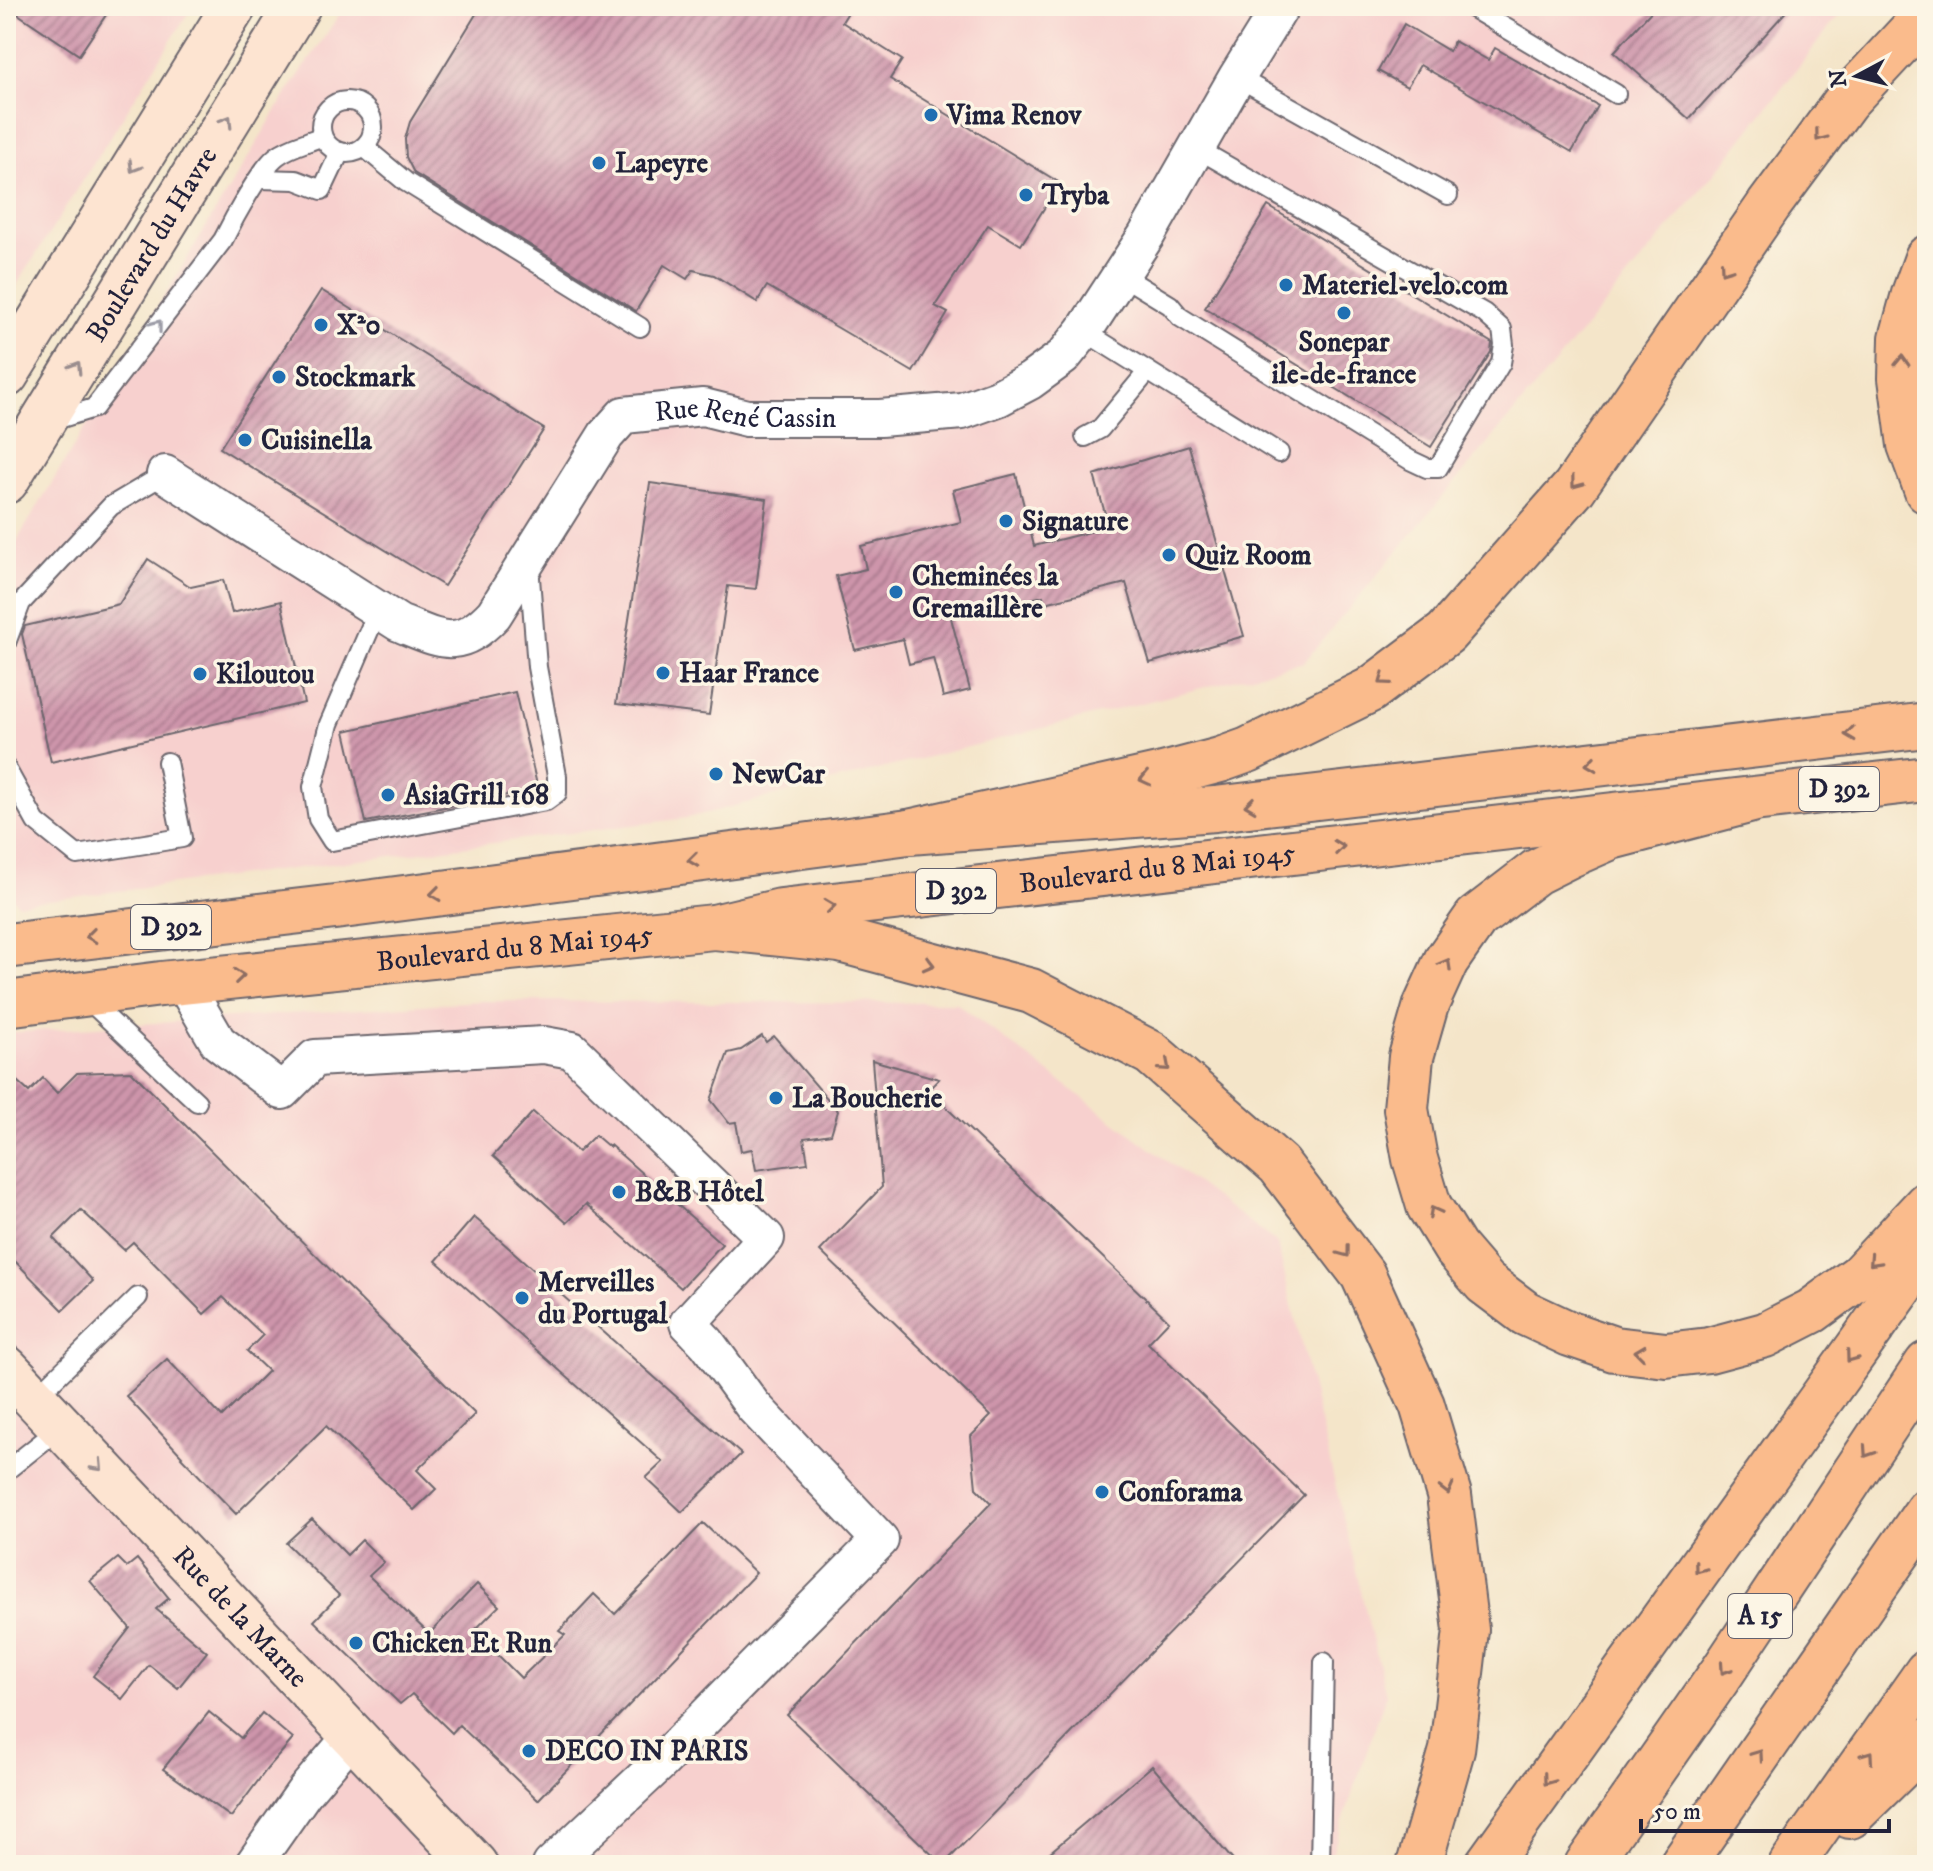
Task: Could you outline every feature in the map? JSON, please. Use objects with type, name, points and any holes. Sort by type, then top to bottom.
[{"type":"main road","name":"Boulevard du Havre","points":[[6,375],[234,6]]},
{"type":"main road","name":"Boulevard du Havre","points":[[6,481],[298,6]]},
{"type":"main road","points":[[909,832],[1163,775],[1248,750],[1370,690],[1446,633],[1574,488],[1769,205],[1846,101],[1927,14]]},
{"type":"main road","points":[[1927,258],[1902,338],[1901,378],[1910,445],[1927,491]]},
{"type":"main road","name":"Boulevard du 8 Mai 1945","points":[[6,946],[319,909],[909,832],[1215,809],[1927,725]]},
{"type":"main road","name":"Boulevard du 8 Mai 1945","points":[[6,1004],[735,922],[781,911],[1927,779]]},
{"type":"main road","points":[[1752,800],[1611,837],[1536,872],[1476,918],[1446,961],[1426,1005],[1411,1057],[1406,1109],[1415,1159],[1429,1206],[1455,1248],[1485,1283],[1525,1313],[1570,1334],[1614,1349],[1666,1355],[1709,1350],[1765,1335],[1812,1311],[1860,1276],[1927,1204]]},
{"type":"main road","points":[[747,853],[735,922],[840,940],[1031,991],[1151,1053],[1279,1165],[1363,1275],[1422,1405],[1449,1495],[1466,1630],[1452,1750],[1419,1865]]},
{"type":"main road","points":[[1487,1865],[1920,1261],[1927,1247]]},
{"type":"main road","name":"A 15","points":[[1587,1865],[1723,1671],[1927,1364]]},
{"type":"main road","name":"Rue de la Marne","points":[[34,1398],[475,1865]]},
{"type":"main road","name":"A 15","points":[[1682,1865],[1927,1511]]},
{"type":"main road","points":[[1791,1865],[1927,1672]]},
{"type":"main road","points":[[1799,1865],[1927,1741]]},
{"type":"street","name":"Rue René Cassin","points":[[165,474],[399,623],[441,640],[459,639],[479,630],[494,614],[606,435],[624,415],[703,407],[747,418],[880,418],[962,411],[998,398],[1030,381],[1063,357],[1084,331],[1146,236],[1281,6]]},
{"type":"street","points":[[183,982],[218,1042],[282,1091],[315,1058],[544,1045],[572,1050],[766,1238],[688,1323],[707,1343],[753,1406],[880,1540],[671,1751],[551,1865]]},
{"type":"street","points":[[253,1865],[305,1791],[352,1736]]},
{"type":"lane","points":[[1469,6],[1616,94]]},
{"type":"lane","points":[[1237,77],[1448,195]]},
{"type":"lane","points":[[354,102],[367,111],[373,126],[364,147],[349,153],[333,149],[322,136],[322,120],[329,109],[338,103],[354,102]]},
{"type":"lane","points":[[39,426],[94,408],[223,240],[274,158],[292,147],[322,136]]},
{"type":"lane","points":[[364,147],[406,182],[640,327]]},
{"type":"lane","points":[[1121,275],[1170,305],[1180,317],[1427,468],[1438,468],[1501,363],[1504,345],[1502,329],[1484,313],[1196,148]]},
{"type":"lane","points":[[260,179],[296,180],[322,190],[340,152]]},
{"type":"lane","points":[[1084,331],[1279,453]]},
{"type":"lane","points":[[1085,437],[1100,429],[1148,371]]},
{"type":"lane","points":[[6,643],[21,603],[111,506],[165,474]]},
{"type":"lane","points":[[378,610],[329,724],[313,787],[318,819],[332,841],[546,801],[557,793],[557,776],[537,667],[528,560]]},
{"type":"lane","points":[[6,768],[36,822],[77,855],[182,838],[167,762]]},
{"type":"lane","points":[[82,994],[197,1102]]},
{"type":"lane","points":[[6,1471],[34,1398],[138,1297]]},
{"type":"lane","points":[[1320,1865],[1324,1662]]},
{"type":"shaded area","points":[[6,6],[193,6],[6,302]]},
{"type":"shaded area","points":[[345,6],[1846,6],[1726,160],[1304,662],[687,818],[18,904],[6,890],[6,559],[282,101]]},
{"type":"shaded area","points":[[481,1001],[956,1003],[1277,1243],[1386,1695],[1328,1865],[6,1865],[6,1033]]},
{"type":"building","points":[[6,6],[112,6],[79,55]]},
{"type":"building","points":[[481,6],[852,6],[842,22],[902,60],[890,79],[1060,183],[1021,245],[988,225],[935,306],[948,313],[913,372],[767,286],[757,302],[714,275],[693,270],[687,279],[664,265],[636,311],[414,173],[406,157],[405,139],[410,122]]},
{"type":"building","points":[[1656,6],[1791,6],[1689,119],[1614,52]]},
{"type":"building","points":[[1404,24],[1449,51],[1454,41],[1488,60],[1495,48],[1598,106],[1572,152],[1420,65],[1407,87],[1378,71]]},
{"type":"building","points":[[1268,206],[1492,343],[1491,352],[1431,447],[1205,308]]},
{"type":"building","points":[[321,290],[544,429],[444,586],[220,448]]},
{"type":"building","points":[[1189,446],[1244,636],[1150,663],[1126,583],[1045,603],[1043,596],[951,618],[970,690],[943,697],[933,658],[909,664],[903,639],[855,650],[836,576],[866,569],[861,546],[961,522],[953,490],[1016,474],[1034,546],[1109,527],[1094,475]]},
{"type":"building","points":[[650,483],[767,499],[756,589],[728,586],[709,715],[616,704]]},
{"type":"building","name":"Kiloutou","points":[[148,559],[191,587],[223,580],[232,613],[281,601],[304,703],[51,762],[22,634],[25,626],[119,604]]},
{"type":"building","points":[[515,692],[538,789],[366,822],[345,731]]},
{"type":"building","points":[[762,1036],[766,1042],[774,1036],[838,1111],[831,1134],[804,1138],[808,1163],[756,1170],[752,1149],[741,1151],[736,1122],[729,1123],[711,1100],[728,1053],[741,1050]]},
{"type":"building","points":[[872,1060],[939,1079],[928,1090],[1169,1321],[1148,1343],[1304,1495],[943,1865],[787,1715],[991,1503],[976,1488],[971,1436],[991,1416],[820,1251],[882,1187]]},
{"type":"building","points":[[6,1071],[29,1092],[43,1078],[57,1093],[77,1073],[131,1071],[475,1414],[417,1470],[436,1489],[414,1510],[326,1426],[236,1514],[126,1396],[167,1359],[222,1417],[268,1371],[247,1351],[263,1335],[223,1297],[204,1314],[133,1242],[124,1250],[81,1210],[53,1238],[93,1281],[63,1310],[6,1252]]},
{"type":"building","points":[[533,1112],[578,1152],[595,1135],[610,1145],[722,1244],[681,1288],[586,1204],[567,1223],[493,1156]]},
{"type":"building","points":[[474,1217],[741,1454],[682,1512],[646,1478],[663,1462],[436,1261]]},
{"type":"building","points":[[312,1519],[347,1555],[362,1540],[384,1562],[369,1576],[429,1634],[477,1584],[499,1606],[474,1631],[521,1678],[565,1635],[559,1631],[594,1594],[615,1614],[703,1523],[756,1573],[538,1800],[459,1725],[452,1733],[412,1694],[400,1704],[314,1621],[339,1595],[286,1543]]},
{"type":"building","points":[[118,1558],[127,1567],[137,1559],[169,1598],[156,1609],[207,1652],[178,1688],[149,1665],[122,1699],[93,1676],[130,1628],[90,1581]]},
{"type":"building","points":[[209,1712],[241,1738],[262,1713],[293,1739],[231,1817],[163,1769]]},
{"type":"building","points":[[1152,1766],[1237,1865],[1035,1865]]},
{"type":"place","name":"Vima Renov","points":[[931,115]]},
{"type":"place","name":"Lapeyre","points":[[599,163]]},
{"type":"place","name":"Tryba","points":[[1026,195]]},
{"type":"place","name":"Materiel-velo.com","points":[[1286,285]]},
{"type":"place","name":"Sonepar ile-de-france","points":[[1344,313]]},
{"type":"place","name":"X²0","points":[[321,325]]},
{"type":"place","name":"Stockmark","points":[[279,377]]},
{"type":"place","name":"Cuisinella","points":[[245,440]]},
{"type":"place","name":"Signature","points":[[1006,521]]},
{"type":"place","name":"Quiz Room","points":[[1169,555]]},
{"type":"place","name":"Cheminées la Cremaillère","points":[[896,592]]},
{"type":"place","name":"Haar France","points":[[663,673]]},
{"type":"place","name":"Kiloutou","points":[[200,674]]},
{"type":"place","name":"NewCar","points":[[716,774]]},
{"type":"place","name":"AsiaGrill 168","points":[[388,795]]},
{"type":"place","name":"La Boucherie","points":[[776,1098]]},
{"type":"place","name":"B&B Hôtel","points":[[619,1192]]},
{"type":"place","name":"Merveilles du Portugal","points":[[522,1298]]},
{"type":"place","name":"Conforama","points":[[1102,1492]]},
{"type":"place","name":"Chicken Et Run","points":[[356,1643]]},
{"type":"place","name":"DECO IN PARIS","points":[[529,1751]]}]
